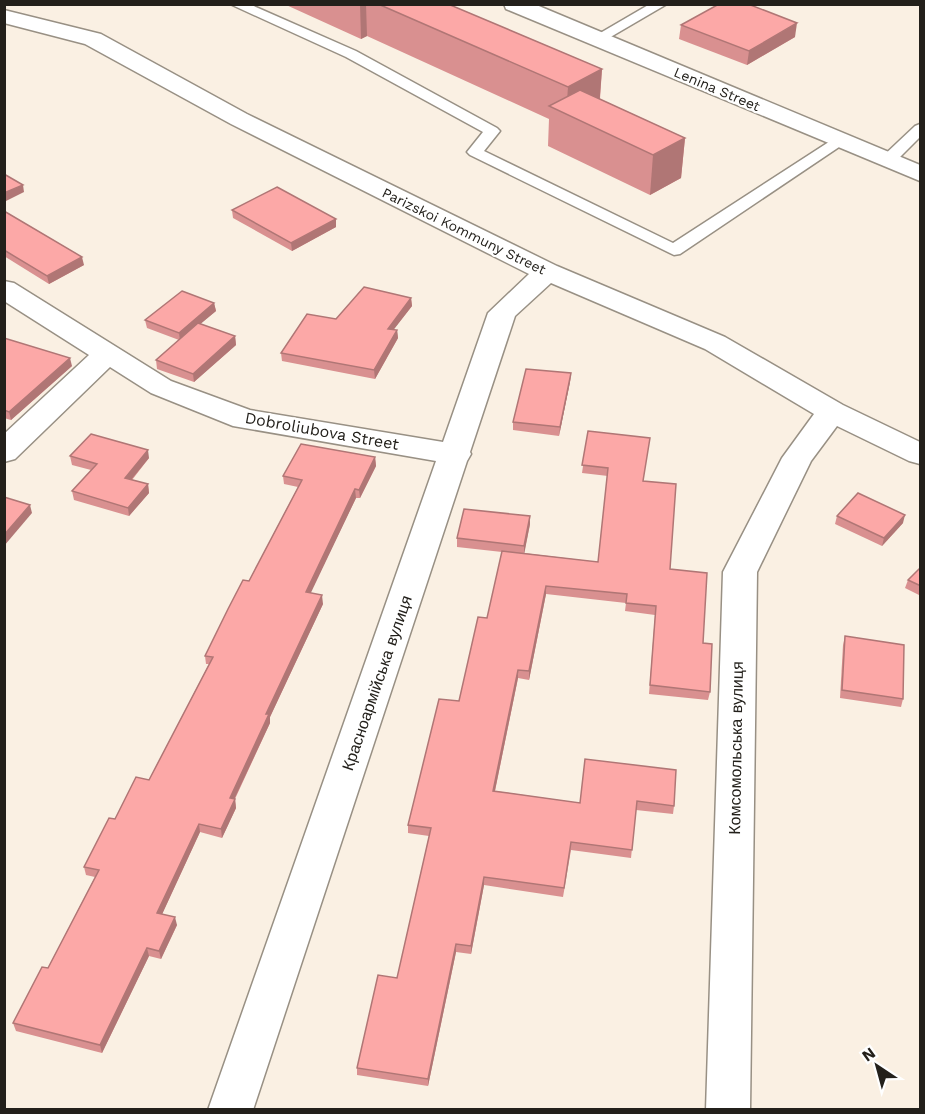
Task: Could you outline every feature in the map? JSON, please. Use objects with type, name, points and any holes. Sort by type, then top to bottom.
[{"type":"street","name":"Lenina Street","points":[[514,4],[921,174]]},
{"type":"street","name":"Parizskoi Kommuny Street","points":[[4,16],[93,39],[238,118],[547,272],[715,343],[832,412],[921,454]]},
{"type":"street","name":"Красноармійська вулиця","points":[[230,1110],[456,454],[502,313],[547,272]]},
{"type":"street","name":"Dobroliubova Street","points":[[4,289],[161,387],[244,418],[456,454]]},
{"type":"street","points":[[4,452],[107,354]]},
{"type":"street","name":"Комсомольська вулиця","points":[[728,1110],[740,572],[797,458],[832,412]]},
{"type":"lane","points":[[236,4],[351,54],[492,131],[475,152],[674,250],[840,141]]},
{"type":"lane","points":[[597,39],[661,4]]},
{"type":"lane","points":[[887,160],[921,129]]},
{"type":"building","points":[[378,4],[448,4],[602,69],[568,87]]},
{"type":"building","points":[[719,4],[748,4],[797,23],[749,51],[681,25]]},
{"type":"building","points":[[580,90],[685,138],[653,155],[549,106]]},
{"type":"building","points":[[4,174],[23,185],[4,193]]},
{"type":"building","points":[[277,187],[336,219],[291,243],[232,210]]},
{"type":"building","points":[[4,211],[82,257],[47,276],[4,250]]},
{"type":"building","points":[[364,287],[411,298],[388,329],[397,330],[374,370],[281,353],[307,314],[336,319]]},
{"type":"building","points":[[182,291],[214,303],[179,333],[145,320]]},
{"type":"building","points":[[198,323],[235,336],[193,374],[156,360]]},
{"type":"building","points":[[4,338],[70,358],[9,412],[4,410]]},
{"type":"building","points":[[526,369],[571,373],[560,427],[513,422]]},
{"type":"building","points":[[588,431],[650,438],[643,481],[676,484],[670,569],[707,573],[703,643],[712,644],[710,692],[650,685],[656,606],[626,603],[627,594],[546,586],[529,671],[518,670],[493,791],[580,803],[585,759],[676,770],[674,806],[637,801],[632,850],[571,842],[564,888],[484,877],[471,946],[456,944],[428,1079],[357,1068],[378,975],[397,978],[431,828],[408,825],[439,699],[459,701],[478,617],[487,618],[502,551],[598,562],[608,468],[582,465]]},
{"type":"building","points":[[91,434],[148,450],[125,478],[148,484],[128,508],[72,491],[97,464],[70,456]]},
{"type":"building","points":[[301,444],[375,457],[359,490],[355,489],[306,592],[322,595],[266,714],[269,714],[230,798],[235,799],[221,829],[199,824],[157,913],[175,917],[159,951],[147,948],[100,1045],[13,1023],[42,967],[48,968],[99,870],[84,867],[109,818],[115,819],[136,777],[149,780],[213,657],[205,656],[228,609],[243,580],[249,581],[302,480],[283,476]]},
{"type":"building","points":[[858,493],[905,515],[884,538],[837,516]]},
{"type":"building","points":[[4,497],[30,505],[4,535]]},
{"type":"building","points":[[464,509],[530,516],[524,546],[457,538]]},
{"type":"building","points":[[921,567],[921,586],[908,580]]},
{"type":"building","points":[[845,636],[904,645],[903,699],[842,690]]}]
